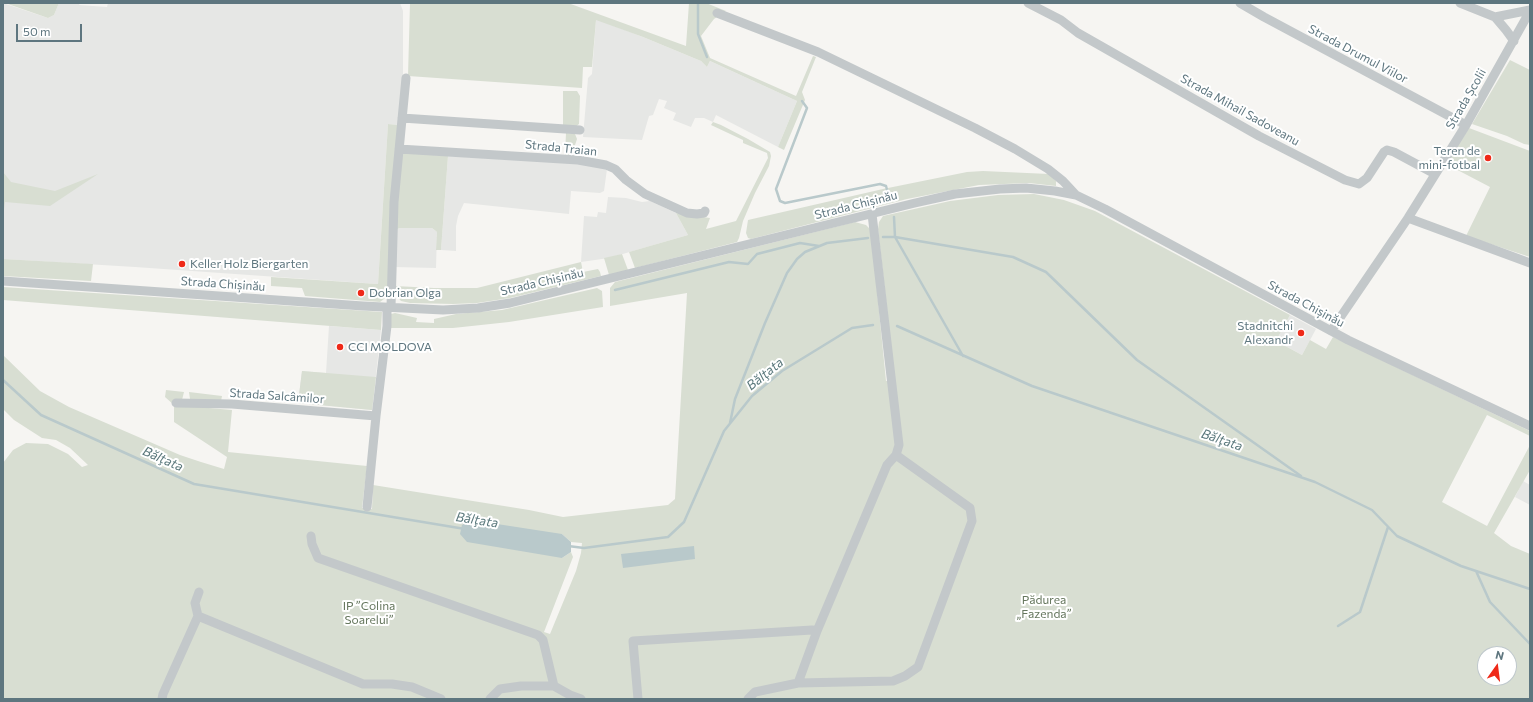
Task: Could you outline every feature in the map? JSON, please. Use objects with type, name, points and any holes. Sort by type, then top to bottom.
[{"type":"street","name":"Strada Mihail Sadoveanu","points":[[1028,3],[1061,20],[1078,33],[1259,136],[1345,180],[1359,184],[1367,178],[1384,152],[1387,150],[1394,152],[1435,174]]},
{"type":"street","name":"Strada Drumul Viilor","points":[[1240,3],[1466,125]]},
{"type":"street","points":[[1460,3],[1495,17],[1514,41]]},
{"type":"street","name":"Strada Școlii","points":[[1331,331],[1408,218],[1466,125],[1530,11]]},
{"type":"street","points":[[1495,17],[1530,11]]},
{"type":"street","name":"Strada Chișinău","points":[[717,13],[818,52],[975,128],[1015,149],[1048,169],[1063,181],[1076,195]]},
{"type":"street","points":[[367,507],[389,307],[394,210],[406,78]]},
{"type":"street","name":"Strada Traian","points":[[402,118],[580,130]]},
{"type":"street","name":"Strada Traian","points":[[399,149],[578,160],[606,165],[615,169],[626,180],[645,194],[687,213],[696,214],[704,213],[706,211]]},
{"type":"street","name":"Strada Chișinău","points":[[3,281],[389,307],[443,310],[478,308],[510,303],[955,194],[1000,188],[1048,190],[1076,195],[1105,209],[1331,331],[1530,426]]},
{"type":"street","points":[[798,683],[817,631],[887,465],[896,455],[899,445],[891,391],[872,214]]},
{"type":"street","points":[[1408,218],[1530,263]]},
{"type":"street","name":"Strada Salcâmilor","points":[[176,403],[232,404],[376,416]]},
{"type":"street","points":[[748,699],[755,692],[798,683],[893,681],[905,676],[918,667],[972,521],[970,508],[896,455]]},
{"type":"street","points":[[311,536],[312,544],[318,558],[538,635],[542,640],[554,686]]},
{"type":"street","points":[[162,699],[198,616],[195,603],[199,592]]},
{"type":"street","points":[[198,616],[364,684],[392,684],[412,687],[441,699]]},
{"type":"street","points":[[638,699],[633,641],[817,631]]},
{"type":"street","points":[[490,699],[500,689],[521,686],[554,686],[581,699]]},
{"type":"shaded area","name":"Keller Holz Biergarten","points":[[3,3],[48,18],[54,15],[59,3],[80,3],[79,5],[107,7],[108,3],[400,3],[403,11],[403,78],[398,125],[388,124],[378,284],[3,259]]},
{"type":"shaded area","points":[[596,19],[701,61],[707,67],[710,61],[797,101],[778,147],[716,115],[713,122],[704,118],[695,118],[691,127],[673,120],[676,113],[664,108],[667,101],[659,99],[653,115],[649,116],[642,140],[583,137],[588,78],[592,74]]},
{"type":"shaded area","points":[[448,156],[582,164],[607,169],[604,191],[600,193],[571,191],[569,214],[464,203],[458,216],[456,226],[456,251],[441,250]]},
{"type":"shaded area","points":[[608,197],[626,198],[642,202],[650,201],[676,213],[688,235],[609,258],[581,262],[584,216],[597,217],[598,212],[606,213]]},
{"type":"shaded area","points":[[399,228],[432,228],[437,232],[436,268],[394,267],[396,231]]},
{"type":"shaded area","points":[[1290,315],[1316,329],[1302,355],[1276,341]]},
{"type":"shaded area","points":[[329,326],[381,330],[372,410],[298,403],[302,371],[326,373]]},
{"type":"shaded area","points":[[1523,481],[1530,485],[1530,505],[1515,497]]},
{"type":"shaded area","points":[[471,520],[562,534],[571,542],[571,552],[562,558],[467,542],[460,534],[462,525]]},
{"type":"shaded area","points":[[694,546],[695,559],[623,568],[621,554]]},
{"type":"green space","points":[[5,3],[59,3],[54,15],[48,18]]},
{"type":"green space","points":[[410,3],[568,3],[686,46],[689,3],[706,3],[726,11],[714,19],[701,36],[710,58],[796,96],[813,56],[816,57],[802,92],[805,100],[784,150],[778,147],[797,101],[710,61],[707,67],[701,61],[643,37],[596,20],[592,67],[583,67],[582,88],[408,76]]},
{"type":"green space","points":[[1510,60],[1530,70],[1530,145],[1472,124]]},
{"type":"green space","points":[[563,91],[577,91],[580,96],[579,124],[574,128],[563,127]]},
{"type":"green space","points":[[713,122],[748,139],[770,152],[771,156],[769,166],[743,221],[737,242],[635,268],[629,252],[688,235],[676,213],[710,218],[706,229],[736,221],[768,158],[767,153],[743,143],[743,140],[711,125]]},
{"type":"green space","points":[[388,124],[398,125],[388,296],[380,302],[305,296],[302,288],[271,286],[271,277],[378,284]]},
{"type":"green space","points":[[1469,128],[1530,151],[1530,257],[1466,236],[1490,187],[1446,164]]},
{"type":"green space","points":[[566,133],[575,134],[577,139],[573,151],[569,155],[565,155]]},
{"type":"green space","points":[[406,153],[448,156],[441,250],[436,250],[437,232],[432,228],[399,228],[396,231],[401,155]]},
{"type":"green space","points":[[983,171],[1049,174],[1056,181],[1056,186],[1029,183],[979,185],[907,199],[751,239],[748,238],[746,233],[748,220],[883,189],[967,172]]},
{"type":"green space","points":[[3,172],[11,182],[55,191],[98,174],[50,206],[5,202],[3,217]]},
{"type":"green space","points":[[1034,194],[1064,200],[1095,211],[1290,315],[1276,341],[1302,355],[1310,340],[1326,349],[1333,337],[1530,431],[1530,436],[1487,415],[1442,502],[1487,526],[1530,445],[1530,470],[1494,533],[1511,546],[1530,554],[1530,699],[3,699],[3,463],[13,450],[26,443],[48,444],[68,454],[82,467],[88,465],[70,448],[56,440],[42,438],[14,420],[3,409],[3,355],[40,391],[69,407],[180,455],[201,462],[224,469],[227,457],[174,422],[174,405],[165,397],[166,390],[184,392],[182,400],[175,405],[232,410],[228,452],[367,466],[362,508],[372,509],[373,485],[529,510],[563,517],[668,505],[675,499],[687,293],[610,306],[610,288],[615,282],[855,222],[866,225],[871,230],[886,381],[895,380],[878,229],[879,222],[883,216],[950,201],[998,195]],"holes":[[[562,534],[571,542],[582,543],[581,553],[576,571],[550,634],[544,632],[573,557],[571,552],[562,558]]]},
{"type":"green space","points":[[622,254],[628,270],[609,275],[604,258]]},
{"type":"green space","points":[[3,259],[93,264],[91,281],[3,276]]},
{"type":"green space","points":[[581,262],[583,272],[598,269],[601,276],[510,298],[477,303],[410,303],[401,301],[395,294],[395,286],[477,288]]},
{"type":"green space","points":[[3,287],[382,312],[381,330],[3,300]]},
{"type":"green space","points":[[597,288],[602,291],[603,307],[509,322],[453,328],[390,328],[391,314],[395,313],[417,318],[416,322],[434,323],[434,319],[456,314],[502,310]]},
{"type":"green space","points":[[302,371],[376,377],[372,410],[298,403]]},
{"type":"green space","points":[[189,392],[222,396],[221,401],[190,399]]},
{"type":"waterway","points":[[698,3],[698,34],[707,57]]},
{"type":"waterway","points":[[802,101],[807,108],[776,189],[780,201],[785,203],[880,184],[886,186],[890,201]]},
{"type":"waterway","points":[[894,217],[895,237],[963,356]]},
{"type":"waterway","points":[[883,237],[895,237],[1013,257],[1046,272],[1137,360],[1301,476]]},
{"type":"waterway","points":[[730,423],[735,399],[765,323],[787,273],[797,259],[805,252],[827,243],[868,238]]},
{"type":"waterway","points":[[615,290],[729,262],[748,264],[757,254],[800,243],[819,246]]},
{"type":"waterway","name":"Bălţata","points":[[568,546],[584,548],[668,537],[684,522],[724,431],[752,396],[782,371],[852,328],[873,325]]},
{"type":"waterway","name":"Bălţata","points":[[897,326],[1032,386],[1315,482],[1372,510],[1397,536],[1461,566],[1530,589]]},
{"type":"waterway","name":"Bălţata","points":[[3,380],[41,415],[194,484],[465,529]]},
{"type":"waterway","points":[[1338,626],[1360,612],[1388,527]]},
{"type":"waterway","points":[[1476,571],[1490,602],[1530,644]]},
{"type":"place","name":"Teren de mini-fotbal","points":[[1488,158]]},
{"type":"place","name":"Keller Holz Biergarten","points":[[182,264]]},
{"type":"place","name":"Dobrian Olga","points":[[361,293]]},
{"type":"place","name":"Stadnitchi Alexandr","points":[[1301,333]]},
{"type":"place","name":"CCI MOLDOVA","points":[[340,347]]},
{"type":"park label","name":"Pădurea „Fazenda”","points":[[1044,607]]},
{"type":"park label","name":"IP ”Colina Soarelui”","points":[[369,613]]}]
